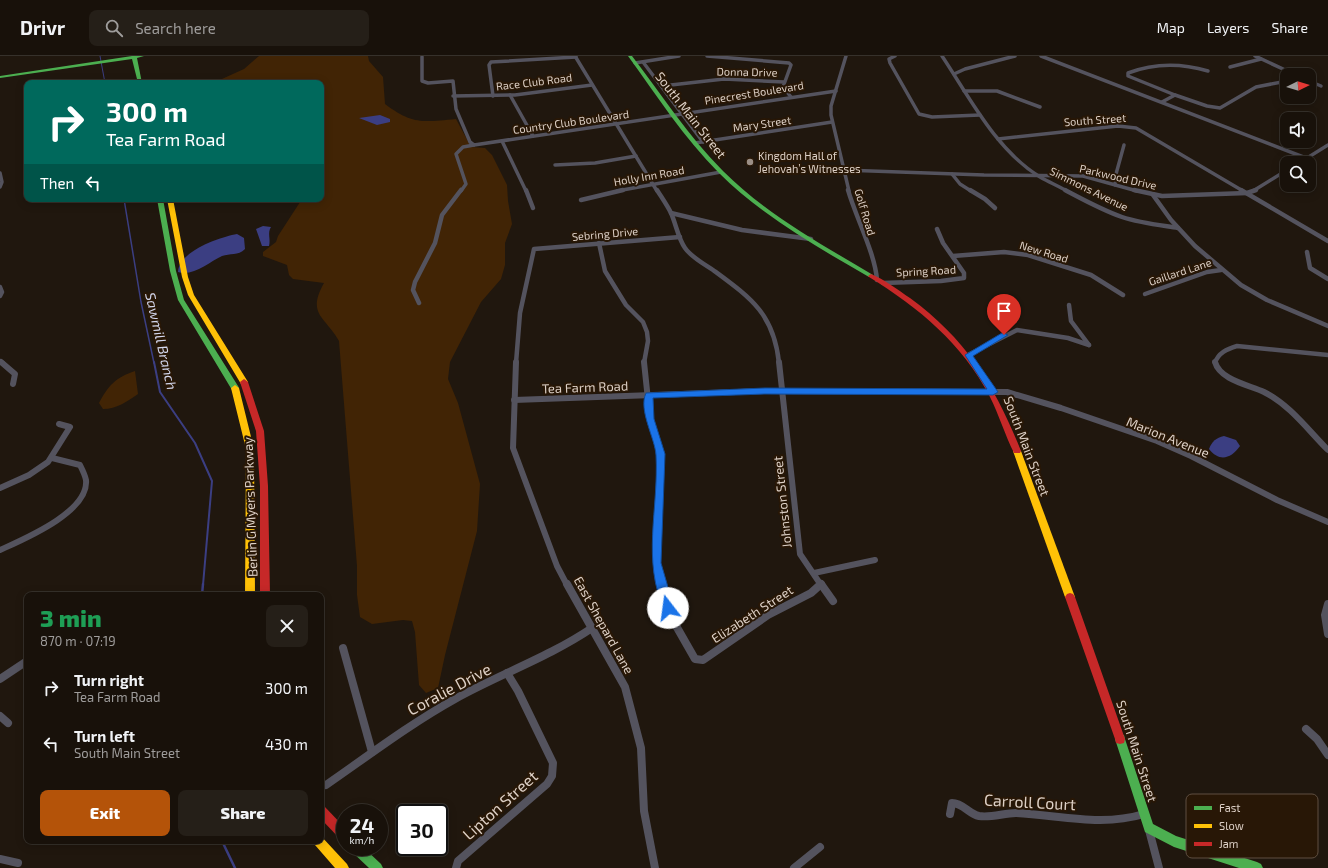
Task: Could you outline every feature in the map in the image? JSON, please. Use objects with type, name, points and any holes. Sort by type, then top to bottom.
[{"type":"main road","points":[[0,77],[137,56],[140,80]]},
{"type":"main road","name":"South Main Street","points":[[636,60],[721,172],[753,199],[918,306],[950,335],[968,355],[993,392],[1007,423],[1079,621],[1110,708],[1149,828]]},
{"type":"main road","name":"Berlin G Myers Parkway","points":[[161,202],[181,300],[236,390],[250,449],[250,592]]},
{"type":"main road","name":"Berlin G Myers Parkway","points":[[171,202],[185,277],[191,295],[247,386],[260,431],[264,486],[265,592]]},
{"type":"main road","points":[[166,229],[176,227]]},
{"type":"main road","points":[[324,814],[336,827]]},
{"type":"main road","points":[[1149,828],[1174,841],[1186,845]]},
{"type":"main road","points":[[322,844],[343,868]]},
{"type":"main road","points":[[364,856],[377,868]]},
{"type":"main road","points":[[1226,858],[1257,868]]},
{"type":"street","points":[[493,96],[490,63],[575,56]]},
{"type":"street","name":"Johnston Street","points":[[575,56],[636,156],[655,184],[671,213],[684,247],[732,284],[766,317],[777,345],[800,554],[833,601]]},
{"type":"street","points":[[636,60],[679,56]]},
{"type":"street","points":[[707,56],[787,63],[791,65],[784,82],[784,90],[791,97]]},
{"type":"street","name":"Golf Road","points":[[846,56],[831,106],[832,122],[858,226],[880,282]]},
{"type":"street","points":[[894,56],[890,59],[890,63],[919,114],[924,117],[980,115]]},
{"type":"street","name":"Simmons Avenue","points":[[942,56],[980,115],[998,139],[1039,176],[1100,208],[1122,217],[1140,222],[1178,228]]},
{"type":"street","points":[[954,74],[965,69],[1015,56]]},
{"type":"street","points":[[1041,56],[1301,156]]},
{"type":"street","points":[[1255,56],[1281,68]]},
{"type":"street","points":[[422,57],[422,81],[428,83],[453,82],[453,96],[456,109],[472,144]]},
{"type":"street","points":[[1230,67],[1261,59]]},
{"type":"street","points":[[636,60],[662,86],[679,115]]},
{"type":"street","points":[[1208,71],[1189,65],[1173,64],[1135,70],[1128,74],[1133,78],[1175,95],[1207,106],[1220,108],[1242,97],[1256,87],[1280,82]]},
{"type":"street","name":"Donna Drive","points":[[662,86],[721,79],[784,82]]},
{"type":"street","name":"Race Club Road","points":[[453,96],[510,96],[592,84]]},
{"type":"street","points":[[1316,84],[1322,86]]},
{"type":"street","name":"Pinecrest Boulevard","points":[[679,115],[836,91]]},
{"type":"street","points":[[964,91],[997,91],[1040,107]]},
{"type":"street","points":[[1162,102],[1175,95]]},
{"type":"street","points":[[510,96],[532,136]]},
{"type":"street","name":"Country Club Boulevard","points":[[419,303],[413,290],[415,282],[436,243],[442,215],[466,184],[456,154],[464,147],[472,144],[679,115]]},
{"type":"street","name":"Mary Street","points":[[699,143],[832,122]]},
{"type":"street","name":"South Street","points":[[998,139],[1125,125],[1140,130],[1328,242]]},
{"type":"street","points":[[502,141],[533,208]]},
{"type":"street","points":[[1115,185],[1116,174],[1124,145]]},
{"type":"street","points":[[1310,156],[1328,146]]},
{"type":"street","points":[[555,166],[595,163],[636,156]]},
{"type":"street","name":"Parkwood Drive","points":[[843,170],[952,174],[1083,176],[1153,195],[1247,193],[1256,190],[1280,175]]},
{"type":"street","name":"Holly Inn Road","points":[[581,200],[721,172]]},
{"type":"street","points":[[0,173],[2,182],[0,187]]},
{"type":"street","points":[[952,174],[956,181],[978,194],[996,208]]},
{"type":"street","points":[[1153,195],[1178,228],[1221,270],[1241,286],[1258,296],[1328,326]]},
{"type":"street","points":[[671,213],[742,230],[813,239]]},
{"type":"street","points":[[937,229],[951,254]]},
{"type":"street","name":"Sebring Drive","points":[[534,252],[534,249],[680,237]]},
{"type":"street","points":[[599,243],[605,271],[626,305],[640,317],[646,327],[648,341],[644,361],[649,395]]},
{"type":"street","name":"East Shepard Lane","points":[[534,252],[520,313],[514,400],[513,448],[558,566],[625,687],[641,748],[644,810],[655,868]]},
{"type":"street","name":"New Road","points":[[951,254],[1004,252],[1028,255],[1095,276],[1123,295]]},
{"type":"street","points":[[1307,252],[1310,268],[1328,279]]},
{"type":"street","name":"Spring Road","points":[[880,282],[962,279],[964,274],[951,254]]},
{"type":"street","name":"Gaillard Lane","points":[[1145,294],[1207,272],[1221,270]]},
{"type":"street","points":[[0,287],[2,292],[0,296]]},
{"type":"street","points":[[968,355],[1017,330],[1068,338],[1089,345],[1077,332],[1069,316],[1069,305]]},
{"type":"street","points":[[1328,355],[1237,346],[1228,348],[1222,352],[1215,363],[1217,369],[1225,375],[1276,399],[1328,450]]},
{"type":"street","points":[[0,361],[15,374],[13,384]]},
{"type":"street","name":"Tea Farm Road","points":[[514,400],[781,391],[993,392]]},
{"type":"street","name":"Marion Avenue","points":[[993,392],[1007,392],[1021,395],[1157,441],[1192,456],[1277,500],[1328,522]]},
{"type":"street","name":"Elizabeth Street","points":[[649,395],[650,419],[660,454],[656,563],[671,617],[695,659],[703,660],[708,658],[768,615],[811,593],[821,584]]},
{"type":"street","points":[[0,488],[25,477],[52,458],[62,436],[70,426],[59,424]]},
{"type":"street","points":[[0,550],[59,519],[79,501],[87,485],[86,474],[80,465],[52,458]]},
{"type":"street","points":[[814,573],[875,560]]},
{"type":"street","points":[[1328,604],[1324,611],[1328,634]]},
{"type":"street","name":"Coralie Drive","points":[[326,785],[416,721],[456,699],[570,642],[592,628]]},
{"type":"street","points":[[343,648],[372,752]]},
{"type":"street","points":[[0,679],[24,663]]},
{"type":"street","name":"Lipton Street","points":[[456,868],[458,861],[547,784],[552,776],[553,763],[518,691],[507,674]]},
{"type":"street","points":[[0,716],[8,723]]},
{"type":"street","points":[[1306,729],[1317,739],[1328,755]]},
{"type":"street","name":"Carroll Court","points":[[950,814],[952,803],[957,803],[974,814],[986,816],[1011,813],[1074,820],[1118,821],[1129,820],[1144,814]]},
{"type":"street","points":[[1149,828],[1159,868]]},
{"type":"street","points":[[794,868],[820,847]]},
{"type":"street","points":[[0,859],[18,863]]},
{"type":"shaded area","points":[[259,56],[368,56],[369,61],[383,77],[385,104],[403,116],[411,119],[435,121],[456,119],[471,147],[485,148],[492,155],[507,185],[512,224],[505,243],[505,265],[501,279],[481,302],[450,362],[448,379],[458,403],[480,484],[477,531],[438,688],[426,693],[419,685],[415,632],[412,621],[403,620],[372,624],[360,617],[357,595],[357,566],[339,341],[317,309],[319,294],[324,283],[293,279],[289,275],[287,265],[263,256],[263,252],[276,242],[278,236],[300,202],[324,202],[324,80],[220,80],[244,69]]},
{"type":"shaded area","points":[[380,115],[390,119],[390,122],[377,125],[359,118]]},
{"type":"shaded area","points":[[263,226],[271,227],[269,232],[269,246],[262,246],[256,229]]},
{"type":"shaded area","points":[[237,234],[244,238],[245,249],[242,251],[237,254],[222,256],[195,271],[184,273],[178,272],[180,264],[185,258],[202,246],[221,238]]},
{"type":"shaded area","points":[[135,371],[138,394],[117,406],[103,409],[99,403],[109,387],[118,379]]},
{"type":"shaded area","points":[[1224,436],[1236,440],[1240,446],[1233,454],[1221,457],[1217,456],[1209,449],[1215,440]]},
{"type":"waterway","name":"Sawmill Branch","points":[[100,56],[104,80]]},
{"type":"waterway","name":"Sawmill Branch","points":[[124,202],[141,302],[154,363]]},
{"type":"waterway","name":"Sawmill Branch","points":[[154,362],[160,392],[195,443],[212,481],[203,585]]},
{"type":"waterway","name":"Sawmill Branch","points":[[202,592],[203,584]]},
{"type":"waterway","name":"Sawmill Branch","points":[[223,844],[235,868]]},
{"type":"traffic: fast","points":[[134,56],[139,80]]},
{"type":"traffic: fast","points":[[0,77],[142,56]]},
{"type":"traffic: fast","points":[[630,56],[674,116],[709,160],[738,188],[793,229],[871,276]]},
{"type":"traffic: fast","points":[[161,202],[173,271],[181,300],[235,388]]},
{"type":"traffic: fast","points":[[1120,739],[1149,828],[1174,841],[1186,845]]},
{"type":"traffic: fast","points":[[364,856],[377,868]]},
{"type":"traffic: fast","points":[[1226,858],[1257,868]]},
{"type":"traffic: slow","points":[[171,202],[185,277],[191,295],[244,382]]},
{"type":"traffic: slow","points":[[235,388],[250,449],[250,592]]},
{"type":"traffic: slow","points":[[1017,451],[1070,597]]},
{"type":"traffic: slow","points":[[322,844],[343,868]]},
{"type":"traffic: jam","points":[[871,276],[922,310],[962,349],[978,371],[993,396],[1006,422],[1017,451]]},
{"type":"traffic: jam","points":[[244,382],[260,431],[264,486],[265,592]]},
{"type":"traffic: jam","points":[[1070,597],[1120,739]]},
{"type":"traffic: jam","points":[[324,814],[336,827]]},
{"type":"place","name":"Kingdom Hall of Jehovah’s Witnesses","points":[[750,162]]},
{"type":"route","points":[[668,608],[656,563],[660,454],[659,446],[650,419],[649,395],[765,391],[993,392],[968,355],[1004,335]]}]
